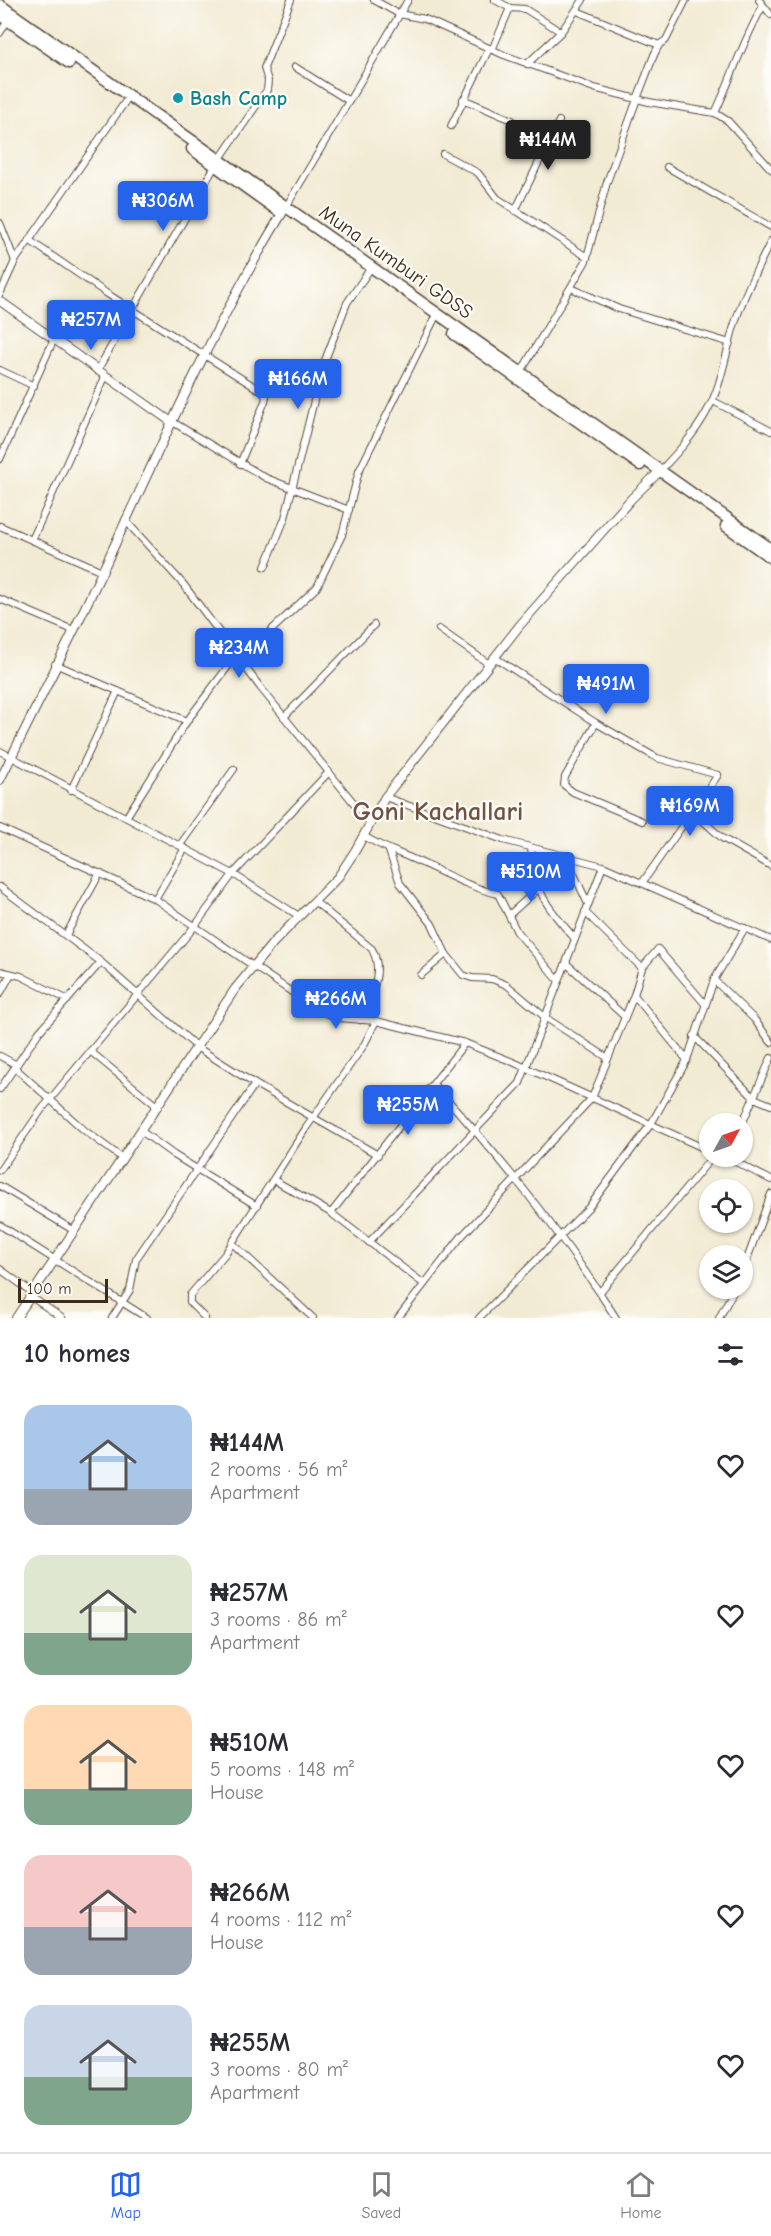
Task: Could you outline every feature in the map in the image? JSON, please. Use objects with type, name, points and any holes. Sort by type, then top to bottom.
[{"type":"highway","name":"Muna Kumburi GDSS","points":[[0,5],[217,163],[521,372],[771,558]]},
{"type":"highway","name":"Muna Kumburi GDSS","points":[[4,17],[124,102],[217,163]]},
{"type":"highway","name":"Muna Kumburi GDSS","points":[[284,210],[434,320],[771,549]]},
{"type":"main road","points":[[16,1318],[56,1260],[73,1230],[198,1048],[235,989],[253,966],[338,877],[364,836],[384,797],[492,661],[598,537],[658,474]]},
{"type":"street","points":[[97,371],[217,163],[267,90],[268,81],[264,68],[291,0]]},
{"type":"street","points":[[374,0],[399,14],[425,20],[490,50],[527,64],[637,99],[715,113],[735,128],[771,169]]},
{"type":"street","points":[[0,780],[102,571],[170,421],[284,210],[408,0]]},
{"type":"street","points":[[495,0],[510,8],[525,9],[561,32]]},
{"type":"street","points":[[527,64],[561,32],[583,0]]},
{"type":"street","points":[[521,372],[571,288],[587,256],[607,182],[637,99],[659,45],[666,40],[686,0]]},
{"type":"street","points":[[715,113],[733,75],[741,48],[761,3],[771,15]]},
{"type":"street","points":[[451,126],[510,8]]},
{"type":"street","points":[[577,11],[659,45]]},
{"type":"street","points":[[0,33],[4,17]]},
{"type":"street","points":[[296,67],[349,101]]},
{"type":"street","points":[[463,99],[512,120]]},
{"type":"street","points":[[0,294],[15,261],[124,102]]},
{"type":"street","points":[[516,211],[560,121]]},
{"type":"street","points":[[443,154],[478,173],[497,198],[587,256]]},
{"type":"street","points":[[667,167],[771,227]]},
{"type":"street","points":[[0,226],[15,261]]},
{"type":"street","points":[[29,240],[133,311],[254,385],[266,397],[240,464]]},
{"type":"street","points":[[658,474],[684,444],[712,401],[733,327],[748,287],[771,241]]},
{"type":"street","points":[[265,567],[285,518],[322,368],[347,303],[368,272]]},
{"type":"street","points":[[571,288],[619,309],[730,343]]},
{"type":"street","points":[[0,301],[105,377],[240,464],[292,490],[349,510]]},
{"type":"street","points":[[127,816],[187,721],[238,658],[317,587],[342,535],[359,471],[434,320]]},
{"type":"street","points":[[0,459],[54,339]]},
{"type":"street","points":[[0,370],[33,386]]},
{"type":"street","points":[[32,540],[105,377]]},
{"type":"street","points":[[712,401],[771,431]]},
{"type":"street","points":[[124,519],[184,585],[238,658],[369,823]]},
{"type":"street","points":[[0,526],[102,571]]},
{"type":"street","points":[[0,599],[73,630]]},
{"type":"street","points":[[284,717],[374,625]]},
{"type":"street","points":[[440,629],[596,723],[666,762],[718,775],[642,883]]},
{"type":"street","points":[[55,664],[187,721]]},
{"type":"street","points":[[71,790],[118,691]]},
{"type":"street","points":[[596,723],[565,777],[564,785],[573,792],[642,821]]},
{"type":"street","points":[[0,752],[71,790],[127,816],[233,874],[299,916]]},
{"type":"street","points":[[155,899],[183,847],[234,769]]},
{"type":"street","points":[[0,1170],[50,1099],[195,926],[233,874],[328,773]]},
{"type":"street","points":[[384,797],[531,848],[603,866],[771,940]]},
{"type":"street","points":[[692,811],[722,838],[771,866]]},
{"type":"street","points":[[0,828],[155,899],[318,1010],[339,1018],[376,1021],[465,1044],[525,1067],[699,1146]]},
{"type":"street","points":[[364,836],[389,851],[413,859],[459,882],[498,894],[517,932],[559,981]]},
{"type":"street","points":[[531,848],[532,870],[546,906],[575,939]]},
{"type":"street","points":[[389,851],[400,883],[432,924],[446,954],[463,975],[492,979],[507,985],[546,1018],[608,1058]]},
{"type":"street","points":[[566,857],[588,904]]},
{"type":"street","points":[[369,1242],[520,1083],[603,866]]},
{"type":"street","points":[[66,935],[100,873]]},
{"type":"street","points":[[0,887],[100,962],[198,1048],[255,1084],[378,1155]]},
{"type":"street","points":[[509,915],[538,889]]},
{"type":"street","points":[[315,901],[372,950],[377,959],[374,987],[360,1020]]},
{"type":"street","points":[[585,912],[642,968]]},
{"type":"street","points":[[479,1318],[518,1277],[561,1238],[612,1179],[651,1124],[687,1060],[714,980],[745,928]]},
{"type":"street","points":[[398,1318],[461,1237],[592,1098],[634,995],[642,968],[658,949],[705,1004]]},
{"type":"street","points":[[421,975],[446,954]]},
{"type":"street","points":[[0,1089],[14,1065],[39,1032],[100,962]]},
{"type":"street","points":[[566,963],[625,1017]]},
{"type":"street","points":[[0,971],[41,985],[68,1000]]},
{"type":"street","points":[[0,994],[11,974]]},
{"type":"street","points":[[714,980],[754,1019],[771,1042]]},
{"type":"street","points":[[634,995],[687,1060]]},
{"type":"street","points":[[205,1318],[190,1303],[190,1296],[232,1243],[313,1116],[364,1046],[376,1021]]},
{"type":"street","points":[[694,1036],[754,1098],[771,1105]]},
{"type":"street","points":[[331,1213],[465,1044]]},
{"type":"street","points":[[90,1051],[158,1107]]},
{"type":"street","points":[[0,1056],[14,1065],[84,1130],[122,1158]]},
{"type":"street","points":[[747,1113],[771,1058]]},
{"type":"street","points":[[112,1318],[130,1290],[136,1259],[255,1084]]},
{"type":"street","points":[[434,1085],[516,1180],[561,1238],[616,1318]]},
{"type":"street","points":[[141,1131],[257,1206]]},
{"type":"street","points":[[600,1292],[704,1167]]},
{"type":"street","points":[[746,1167],[771,1180]]},
{"type":"street","points":[[274,1180],[331,1213],[424,1284]]},
{"type":"street","points":[[0,1186],[73,1230]]},
{"type":"street","points":[[752,1245],[771,1194]]},
{"type":"street","points":[[0,1225],[147,1318]]},
{"type":"street","points":[[232,1243],[313,1318]]},
{"type":"street","points":[[0,1269],[62,1318]]},
{"type":"street","points":[[719,1318],[729,1299]]},
{"type":"place","name":"Bash Camp","points":[[178,98]]},
{"type":"district","name":"Goni Kachallari","points":[[438,812]]}]
